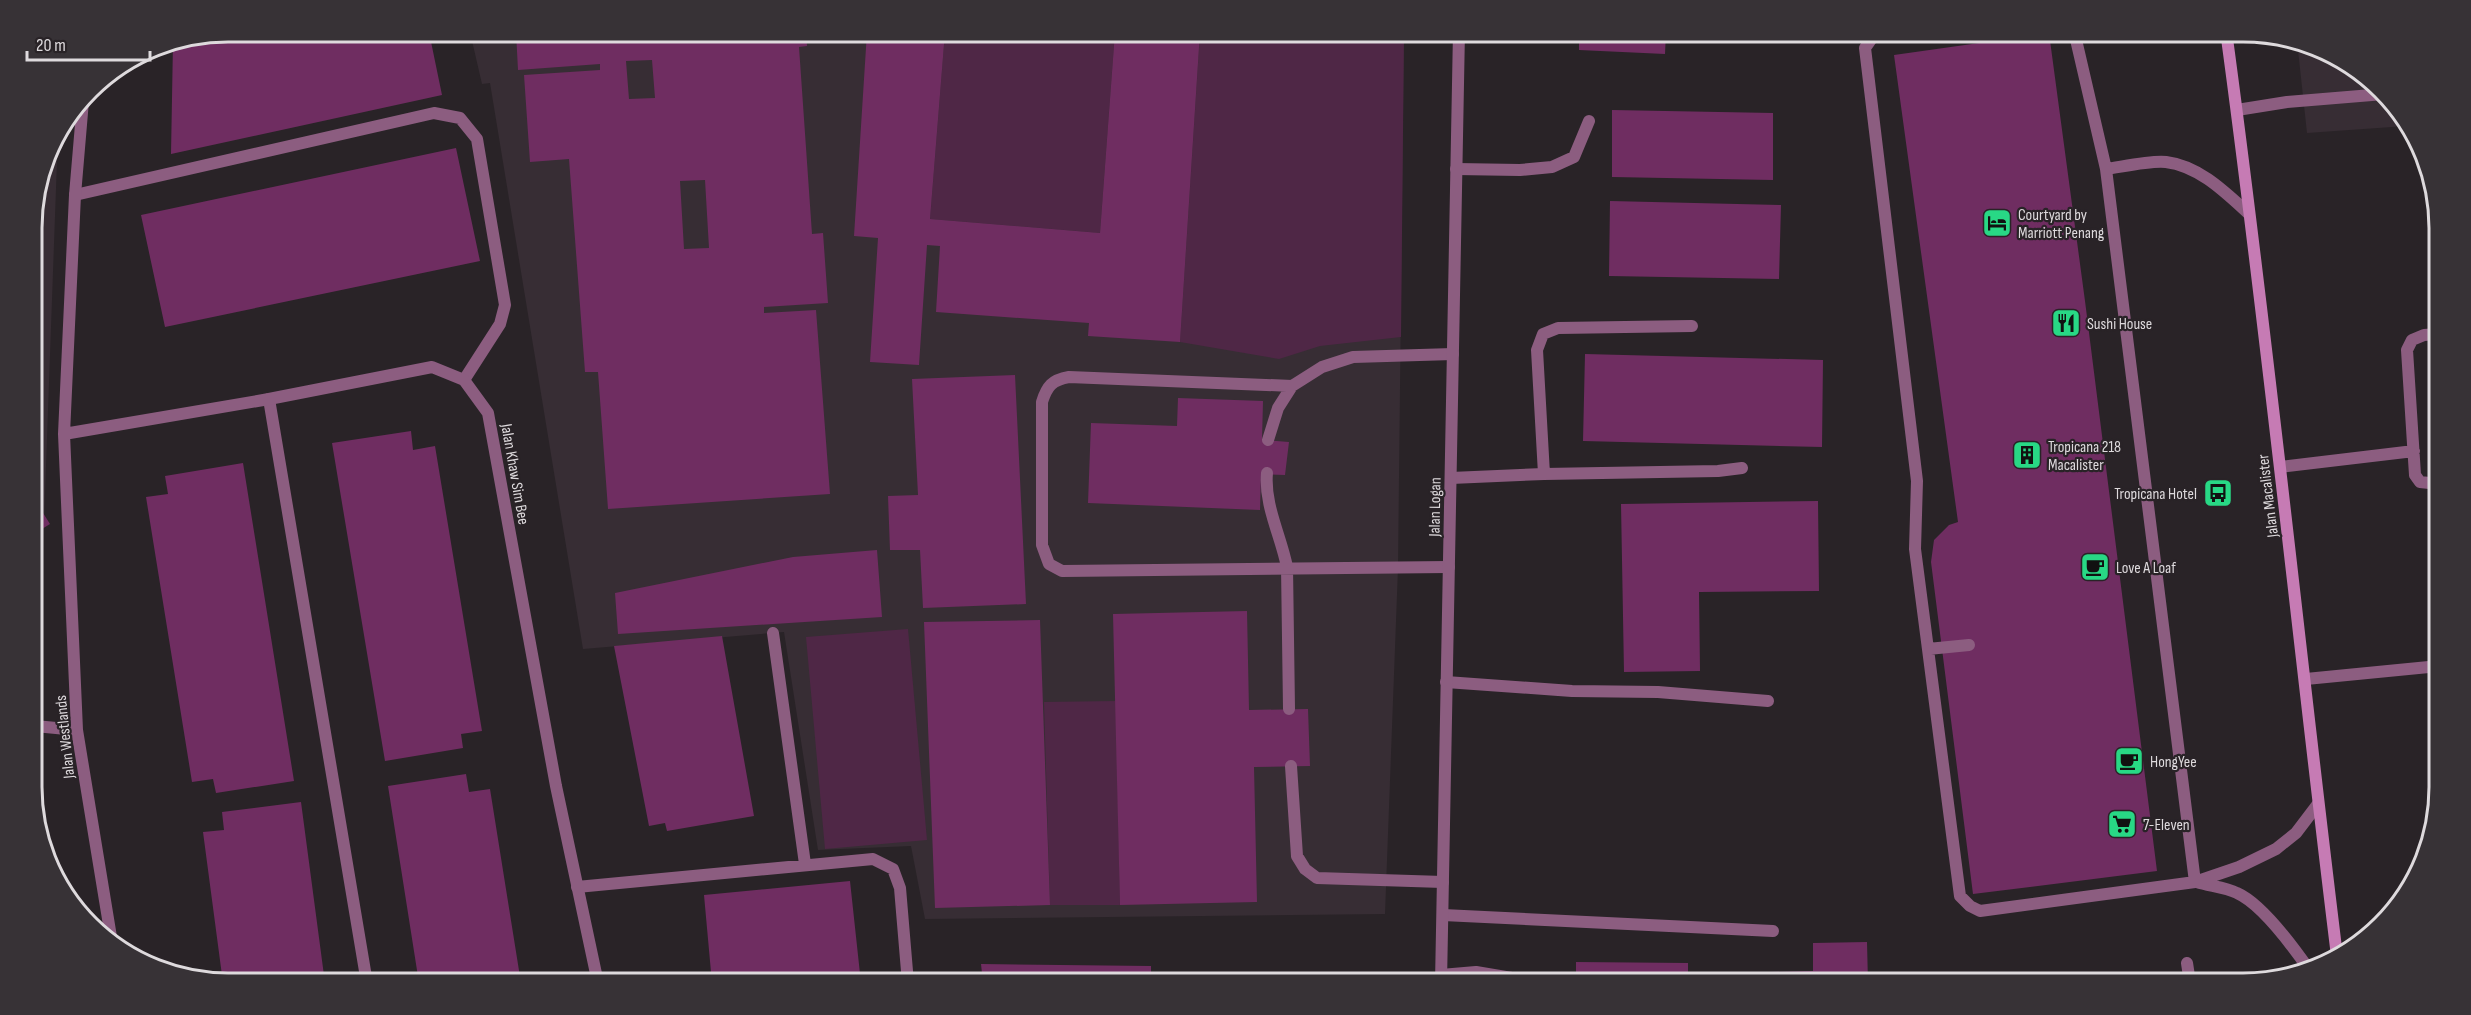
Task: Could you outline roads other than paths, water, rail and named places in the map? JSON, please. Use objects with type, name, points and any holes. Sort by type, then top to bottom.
[{"type":"main road","name":"Jalan Macalister","points":[[2227,42],[2306,680],[2318,804],[2336,948]]},
{"type":"street","name":"Jalan Logan","points":[[1441,973],[1459,42]]},
{"type":"street","points":[[1870,42],[1865,48],[1917,481],[1915,549],[1960,896],[1970,906],[1980,911],[2195,882],[2239,867],[2276,849],[2296,833],[2318,804]]},
{"type":"street","points":[[2076,42],[2106,169],[2195,882]]},
{"type":"street","points":[[2237,110],[2287,102],[2372,95]]},
{"type":"street","name":"Jalan Westlands","points":[[82,113],[75,195],[64,434],[77,730],[110,931]]},
{"type":"street","points":[[64,434],[269,399],[432,367],[464,380],[500,324],[506,305],[477,138],[460,118],[434,113],[75,195]]},
{"type":"street","points":[[1456,169],[1520,170],[1552,167],[1574,157],[1589,121]]},
{"type":"street","points":[[2106,169],[2165,162],[2196,172],[2219,187],[2248,213]]},
{"type":"street","points":[[1544,474],[1537,350],[1543,334],[1558,328],[1692,326]]},
{"type":"street","points":[[2429,335],[2412,340],[2407,350],[2415,475],[2420,482],[2429,483]]},
{"type":"street","points":[[1268,440],[1278,408],[1292,386],[1322,367],[1353,357],[1453,354]]},
{"type":"street","points":[[1292,386],[1069,377],[1055,380],[1046,389],[1042,402],[1042,545],[1049,564],[1062,571],[1449,567]]},
{"type":"street","name":"Jalan Khaw Sim Bee","points":[[464,380],[488,413],[556,786],[596,973]]},
{"type":"street","points":[[269,399],[365,973]]},
{"type":"street","points":[[2280,468],[2414,451]]},
{"type":"street","points":[[1451,478],[1718,471],[1742,468]]},
{"type":"street","points":[[1267,473],[1266,483],[1272,515],[1284,549],[1287,567],[1289,709]]},
{"type":"street","points":[[773,633],[806,864]]},
{"type":"street","points":[[1928,649],[1969,645]]},
{"type":"street","points":[[2306,680],[2429,667]]},
{"type":"street","points":[[1446,682],[1550,690],[1658,692],[1768,701]]},
{"type":"street","points":[[42,727],[77,730]]},
{"type":"street","points":[[1291,766],[1297,856],[1305,869],[1317,878],[1443,882]]},
{"type":"street","points":[[577,887],[873,859],[893,869],[900,888],[907,973]]},
{"type":"street","points":[[2195,882],[2237,893],[2243,897],[2272,921],[2304,963]]},
{"type":"street","points":[[1443,915],[1773,931]]},
{"type":"street","points":[[2187,963],[2188,973]]},
{"type":"place","name":"Courtyard by Marriott Penang","points":[[1997,223]]},
{"type":"place","name":"Sushi House","points":[[2066,323]]},
{"type":"place","name":"Tropicana 218 Macalister","points":[[2027,455]]},
{"type":"place","name":"Tropicana Hotel","points":[[2218,493]]},
{"type":"place","name":"Love A Loaf","points":[[2095,567]]},
{"type":"place","name":"HongYee","points":[[2129,761]]},
{"type":"place","name":"7-Eleven","points":[[2122,824]]}]
